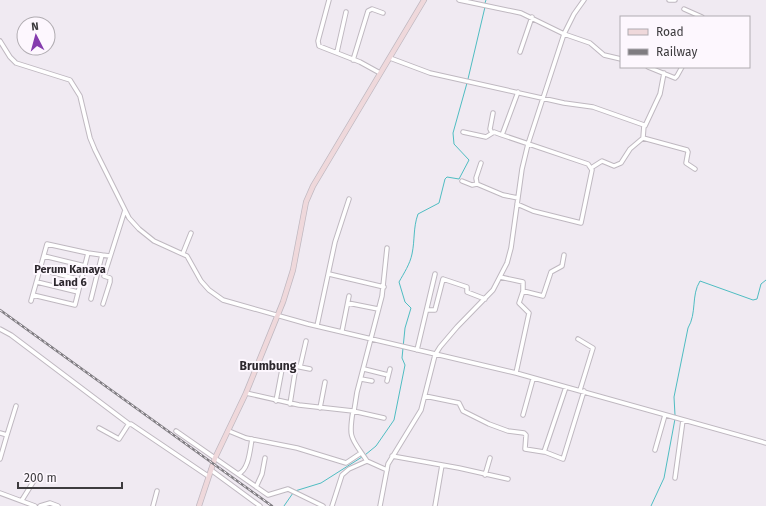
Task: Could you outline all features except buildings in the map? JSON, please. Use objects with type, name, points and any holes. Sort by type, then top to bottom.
[{"type":"street","points":[[328,0],[318,45],[337,52],[380,73]]},
{"type":"street","points":[[199,506],[215,458],[246,393],[277,316],[293,270],[306,202],[313,186],[424,0]]},
{"type":"street","points":[[459,0],[532,17],[564,34],[590,43],[604,55],[620,59]]},
{"type":"street","points":[[380,506],[387,470],[392,456],[420,414],[435,355],[457,327],[485,299],[500,277],[511,248],[528,144],[564,34],[574,14],[584,0]]},
{"type":"street","points":[[669,0],[675,0]]},
{"type":"street","points":[[353,60],[368,11],[372,9],[383,13]]},
{"type":"street","points":[[684,9],[700,16]]},
{"type":"street","points":[[337,52],[346,12]]},
{"type":"street","points":[[520,52],[532,17]]},
{"type":"street","points":[[0,41],[16,63],[70,80],[84,109],[90,138],[125,210],[138,229],[154,240],[183,253],[191,260],[201,281],[216,296],[231,303],[277,316],[435,355],[516,373],[766,444]]},
{"type":"street","points":[[390,58],[430,73],[464,82],[593,107],[632,119],[645,126]]},
{"type":"street","points":[[651,68],[676,78],[681,68]]},
{"type":"street","points":[[517,204],[533,211],[581,223],[591,168],[602,161],[614,166],[619,165],[632,146],[643,138],[645,126],[660,94],[664,73]]},
{"type":"street","points":[[502,135],[518,92]]},
{"type":"street","points":[[492,133],[490,129],[493,113]]},
{"type":"street","points":[[463,132],[486,136],[492,133],[502,135],[584,163],[591,168]]},
{"type":"street","points":[[643,138],[687,150],[686,163],[695,169]]},
{"type":"street","points":[[477,184],[476,178],[481,163]]},
{"type":"street","points":[[462,181],[472,186],[477,184],[503,195],[518,198]]},
{"type":"street","points":[[317,326],[335,242],[348,199]]},
{"type":"street","points":[[103,304],[110,282],[110,278],[104,276],[125,210]]},
{"type":"street","points":[[183,253],[191,233]]},
{"type":"street","points":[[31,301],[37,282],[39,269],[48,244],[88,253],[110,256]]},
{"type":"street","points":[[387,248],[384,287],[370,339],[350,427],[350,438],[366,460],[387,470]]},
{"type":"street","points":[[33,295],[75,305],[88,253]]},
{"type":"street","points":[[91,299],[102,255]]},
{"type":"street","points":[[523,291],[543,296],[551,272],[562,266],[564,255]]},
{"type":"street","points":[[44,256],[84,266]]},
{"type":"street","points":[[39,269],[81,280]]},
{"type":"street","points":[[329,274],[384,287]]},
{"type":"street","points":[[417,350],[428,310],[435,274]]},
{"type":"street","points":[[500,277],[522,281],[523,291],[520,305],[529,312],[530,315],[516,373]]},
{"type":"street","points":[[428,310],[435,310],[444,279],[467,287],[467,292],[485,299]]},
{"type":"street","points":[[37,282],[78,292]]},
{"type":"street","points":[[342,331],[349,296]]},
{"type":"street","points":[[348,303],[378,309]]},
{"type":"street","points":[[0,329],[129,424],[208,476]]},
{"type":"street","points":[[425,396],[459,403],[463,411],[489,424],[508,431],[524,433],[526,435],[525,449],[545,452],[563,459],[593,348],[578,339]]},
{"type":"street","points":[[300,367],[306,341]]},
{"type":"street","points":[[276,401],[283,364],[310,369]]},
{"type":"street","points":[[290,404],[296,366]]},
{"type":"street","points":[[364,369],[388,375]]},
{"type":"street","points":[[387,381],[390,369]]},
{"type":"street","points":[[361,378],[372,382]]},
{"type":"street","points":[[523,415],[533,379]]},
{"type":"street","points":[[320,408],[325,382]]},
{"type":"street","points":[[545,452],[566,387]]},
{"type":"street","points":[[246,393],[290,404],[353,411],[384,418]]},
{"type":"street","points":[[0,459],[16,406]]},
{"type":"street","points":[[655,450],[665,415]]},
{"type":"street","points":[[675,478],[683,420]]},
{"type":"street","points":[[99,428],[118,439],[129,424]]},
{"type":"street","points":[[176,431],[256,487],[270,495],[289,490],[323,506]]},
{"type":"street","points":[[229,431],[252,439],[297,448],[346,463],[361,453]]},
{"type":"street","points":[[0,433],[7,435]]},
{"type":"street","points":[[238,474],[242,472],[248,461],[252,439]]},
{"type":"street","points":[[392,456],[508,479]]},
{"type":"street","points":[[256,487],[262,474],[265,458]]},
{"type":"street","points":[[485,475],[490,458]]},
{"type":"street","points":[[332,506],[342,475],[349,469],[366,460]]},
{"type":"street","points":[[435,506],[442,465]]},
{"type":"street","points":[[211,470],[260,506]]},
{"type":"street","points":[[22,500],[35,479]]},
{"type":"street","points":[[152,506],[156,491]]},
{"type":"street","points":[[0,493],[35,506]]},
{"type":"street","points":[[40,506],[50,503],[58,506]]},
{"type":"waterway","points":[[468,79],[485,7]]},
{"type":"waterway","points":[[365,455],[376,446],[394,420],[405,365],[402,358],[405,328],[411,308],[405,302],[399,282],[411,258],[415,224],[418,214],[439,203],[445,179],[447,177],[459,179],[469,160],[454,144],[453,133],[467,83]]},
{"type":"waterway","points":[[675,415],[674,397],[688,328],[691,322],[697,286],[700,281],[753,300],[757,299],[761,284],[766,280]]},
{"type":"waterway","points":[[651,506],[664,478],[675,419]]},
{"type":"waterway","points":[[295,491],[321,483],[362,457]]},
{"type":"waterway","points":[[284,506],[293,493]]},
{"type":"railway","points":[[0,310],[272,506]]},
{"type":"district","name":"Perum Kanaya Land 6","points":[[70,275]]},
{"type":"district","name":"Brumbung","points":[[268,366]]}]
